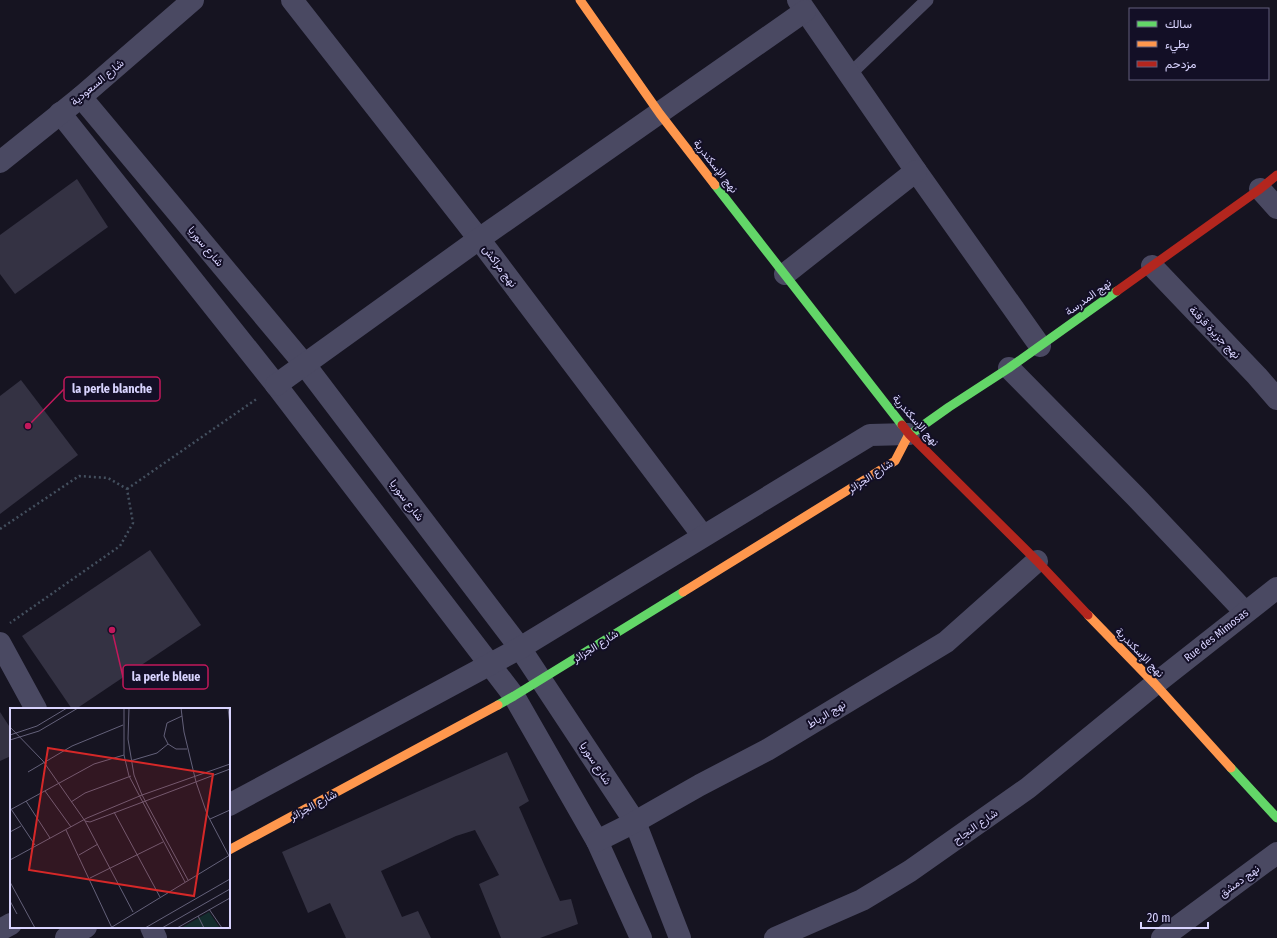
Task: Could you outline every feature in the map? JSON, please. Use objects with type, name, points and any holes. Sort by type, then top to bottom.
[{"type":"street","name":"شارع السعودية","points":[[0,162],[81,96],[193,0]]},
{"type":"street","name":"نهج مراكش","points":[[292,0],[479,239],[703,536]]},
{"type":"street","name":"نهج الإسكندرية","points":[[580,0],[660,114],[909,434],[1037,561],[1155,684],[1277,818]]},
{"type":"street","points":[[276,386],[479,239],[660,114],[802,6],[916,171],[1040,346]]},
{"type":"street","name":"شارع سوريا","points":[[81,96],[305,365],[520,648],[635,822],[680,938]]},
{"type":"street","points":[[60,113],[276,386],[491,664],[514,696],[597,841],[640,938]]},
{"type":"street","points":[[784,274],[916,171]]},
{"type":"street","name":"نهج المدرسة","points":[[909,434],[1009,368],[1260,189],[1277,175]]},
{"type":"street","points":[[1260,189],[1277,208]]},
{"type":"street","name":"نهج جزيرة قرقنة","points":[[1152,266],[1277,399]]},
{"type":"street","points":[[1009,368],[1136,496],[1245,612]]},
{"type":"street","points":[[230,804],[520,648],[870,435],[909,434]]},
{"type":"street","name":"شارع الجزائر","points":[[230,849],[541,680],[895,461],[909,434]]},
{"type":"street","name":"نهج الرباط","points":[[597,841],[635,822],[766,750],[946,642],[1037,561]]},
{"type":"street","name":"Rue des Mimosas","points":[[1155,684],[1277,588]]},
{"type":"street","points":[[3,634],[36,708]]},
{"type":"street","name":"شارع النجاح","points":[[775,938],[862,900],[910,871],[1028,788],[1155,684]]},
{"type":"street","name":"نهج دمشق","points":[[1162,938],[1277,853]]},
{"type":"street","points":[[0,930],[10,925]]},
{"type":"street","points":[[66,938],[84,928]]},
{"type":"street","points":[[151,928],[156,938]]},
{"type":"lane","points":[[849,75],[927,0]]},
{"type":"path","points":[[127,489],[276,386]]},
{"type":"path","points":[[0,529],[79,476],[108,478],[127,489],[133,523],[120,546],[3,634]]},
{"type":"building","points":[[77,179],[108,227],[15,294],[0,274],[0,235]]},
{"type":"building","points":[[21,380],[78,455],[0,514],[0,396]]},
{"type":"building","points":[[150,550],[201,625],[77,708],[71,708],[22,636]]},
{"type":"building","points":[[0,712],[10,727],[10,756],[0,761]]},
{"type":"building","points":[[507,752],[529,801],[519,807],[560,901],[571,899],[578,924],[540,938],[501,938],[479,884],[499,875],[475,830],[456,836],[381,871],[402,917],[418,911],[431,938],[346,938],[330,903],[308,913],[282,852]]},
{"type":"traffic: fast","points":[[715,185],[902,425]]},
{"type":"traffic: fast","points":[[908,436],[1009,368],[1117,291]]},
{"type":"traffic: fast","points":[[498,705],[683,592]]},
{"type":"traffic: fast","points":[[1231,768],[1277,818]]},
{"type":"traffic: slow","points":[[580,0],[660,114],[715,185]]},
{"type":"traffic: slow","points":[[683,592],[895,461],[908,436]]},
{"type":"traffic: slow","points":[[1088,615],[1155,684],[1231,768]]},
{"type":"traffic: slow","points":[[230,849],[498,705]]},
{"type":"traffic: jam","points":[[1117,291],[1260,189],[1277,175]]},
{"type":"traffic: jam","points":[[902,425],[909,434],[1037,561],[1088,615]]},
{"type":"place","name":"la perle blanche","points":[[28,426]]},
{"type":"place","name":"la perle bleue","points":[[112,630]]}]
